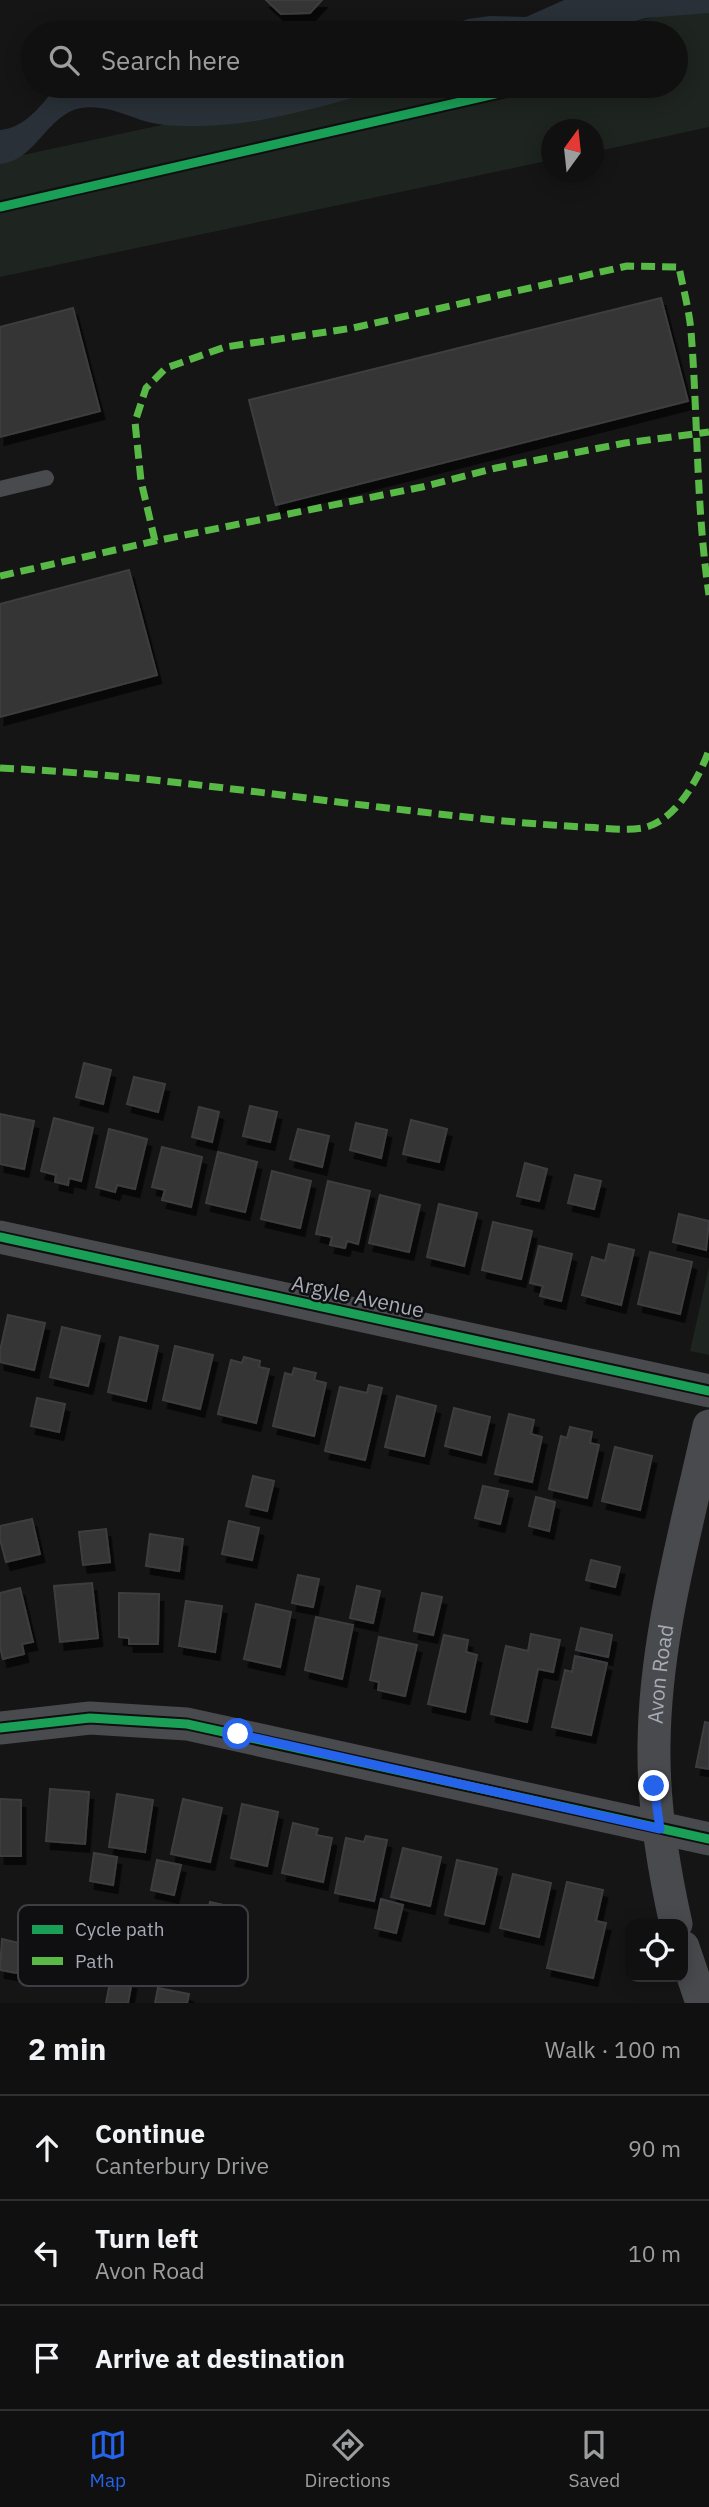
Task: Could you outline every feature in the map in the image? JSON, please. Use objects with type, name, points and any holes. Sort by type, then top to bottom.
[{"type":"street","name":"Argyle Avenue","points":[[0,1237],[709,1391]]},
{"type":"street","name":"Avon Road","points":[[675,1919],[654,1786],[654,1745],[666,1624],[709,1426]]},
{"type":"street","points":[[0,1728],[43,1721],[90,1718],[187,1724],[709,1839]]},
{"type":"street","points":[[688,1962],[702,2003]]},
{"type":"lane","points":[[0,489],[46,478]]},
{"type":"shaded area","points":[[564,0],[709,0],[709,13],[635,21],[463,21],[490,16],[526,17]]},
{"type":"shaded area","points":[[709,5],[709,127],[604,150],[604,119],[541,119],[541,162],[0,277],[0,160],[287,98],[688,98],[688,21],[636,21]]},
{"type":"shaded area","points":[[47,98],[354,98],[296,113],[220,125],[160,124],[107,109],[81,108],[59,119],[23,155],[0,164],[0,130],[18,125]]},
{"type":"shaded area","points":[[709,1267],[709,1355],[690,1351]]},
{"type":"building","points":[[266,0],[322,0],[310,13],[281,14]]},
{"type":"building","points":[[661,298],[688,401],[276,505],[249,400]]},
{"type":"building","points":[[73,308],[100,411],[0,437],[0,327]]},
{"type":"building","points":[[129,570],[157,675],[0,717],[0,604]]},
{"type":"building","points":[[84,1063],[111,1070],[103,1104],[76,1097]]},
{"type":"building","points":[[134,1077],[165,1084],[158,1112],[127,1104]]},
{"type":"building","points":[[250,1106],[277,1112],[270,1142],[243,1136]]},
{"type":"building","points":[[199,1107],[219,1112],[212,1142],[192,1137]]},
{"type":"building","points":[[0,1114],[34,1121],[24,1169],[0,1164]]},
{"type":"building","points":[[54,1118],[93,1128],[81,1181],[69,1178],[68,1185],[55,1182],[56,1175],[41,1171]]},
{"type":"building","points":[[411,1120],[447,1129],[439,1162],[403,1154]]},
{"type":"building","points":[[356,1123],[387,1130],[381,1158],[350,1150]]},
{"type":"building","points":[[109,1129],[147,1139],[135,1189],[117,1185],[115,1192],[96,1187]]},
{"type":"building","points":[[298,1129],[329,1136],[322,1167],[290,1159]]},
{"type":"building","points":[[162,1147],[202,1157],[191,1207],[162,1200],[165,1190],[152,1187]]},
{"type":"building","points":[[218,1152],[257,1162],[245,1212],[206,1203]]},
{"type":"building","points":[[525,1163],[547,1169],[539,1201],[517,1196]]},
{"type":"building","points":[[272,1171],[311,1181],[300,1228],[261,1219]]},
{"type":"building","points":[[575,1175],[601,1181],[594,1209],[568,1203]]},
{"type":"building","points":[[328,1181],[370,1191],[358,1244],[347,1241],[345,1248],[330,1245],[332,1237],[316,1234]]},
{"type":"building","points":[[380,1195],[420,1205],[409,1252],[369,1243]]},
{"type":"building","points":[[439,1204],[477,1213],[464,1266],[427,1257]]},
{"type":"building","points":[[679,1214],[709,1221],[706,1250],[673,1242]]},
{"type":"building","points":[[493,1222],[532,1231],[521,1279],[482,1270]]},
{"type":"building","points":[[609,1244],[634,1250],[621,1305],[582,1295],[592,1257],[605,1261]]},
{"type":"building","points":[[539,1246],[572,1254],[561,1301],[540,1296],[543,1286],[530,1283]]},
{"type":"building","points":[[650,1252],[692,1262],[680,1314],[638,1304]]},
{"type":"building","points":[[8,1315],[45,1323],[34,1370],[0,1362]]},
{"type":"building","points":[[62,1327],[100,1336],[88,1386],[50,1377]]},
{"type":"building","points":[[120,1337],[158,1346],[146,1401],[108,1392]]},
{"type":"building","points":[[175,1346],[213,1355],[200,1409],[163,1400]]},
{"type":"building","points":[[244,1357],[260,1361],[259,1367],[269,1369],[256,1423],[218,1414],[231,1360],[242,1363]]},
{"type":"building","points":[[294,1368],[316,1373],[314,1380],[326,1383],[314,1436],[273,1426],[285,1373],[292,1375]]},
{"type":"building","points":[[369,1385],[382,1388],[365,1460],[325,1451],[340,1387],[367,1393]]},
{"type":"building","points":[[397,1396],[436,1406],[424,1456],[385,1447]]},
{"type":"building","points":[[37,1398],[65,1404],[59,1432],[31,1426]]},
{"type":"building","points":[[454,1408],[490,1417],[481,1455],[445,1446]]},
{"type":"building","points":[[509,1414],[534,1420],[531,1434],[542,1437],[532,1482],[495,1474]]},
{"type":"building","points":[[570,1427],[592,1432],[590,1443],[599,1445],[587,1498],[549,1489],[561,1436],[567,1438]]},
{"type":"building","points":[[615,1447],[652,1456],[640,1510],[602,1501]]},
{"type":"building","points":[[253,1476],[274,1481],[267,1511],[246,1506]]},
{"type":"building","points":[[483,1486],[508,1491],[500,1524],[475,1518]]},
{"type":"building","points":[[536,1497],[555,1502],[549,1531],[529,1526]]},
{"type":"building","points":[[32,1519],[40,1554],[6,1562],[0,1539],[0,1526]]},
{"type":"building","points":[[229,1521],[259,1528],[252,1560],[222,1554]]},
{"type":"building","points":[[106,1529],[110,1562],[83,1565],[79,1532]]},
{"type":"building","points":[[150,1534],[183,1539],[179,1571],[146,1566]]},
{"type":"building","points":[[591,1560],[620,1567],[615,1587],[586,1580]]},
{"type":"building","points":[[298,1575],[319,1579],[313,1607],[292,1603]]},
{"type":"building","points":[[92,1583],[98,1638],[60,1642],[54,1586]]},
{"type":"building","points":[[357,1586],[380,1591],[373,1623],[350,1618]]},
{"type":"building","points":[[20,1588],[33,1642],[22,1644],[24,1654],[3,1659],[0,1647],[0,1593]]},
{"type":"building","points":[[119,1593],[159,1594],[158,1644],[129,1644],[129,1638],[119,1637]]},
{"type":"building","points":[[422,1593],[442,1597],[433,1635],[414,1631]]},
{"type":"building","points":[[186,1601],[222,1606],[215,1652],[179,1646]]},
{"type":"building","points":[[256,1604],[291,1612],[280,1667],[244,1659]]},
{"type":"building","points":[[316,1617],[353,1625],[342,1679],[305,1670]]},
{"type":"building","points":[[581,1628],[612,1635],[608,1657],[576,1650]]},
{"type":"building","points":[[531,1634],[560,1640],[553,1672],[538,1669],[527,1722],[491,1714],[506,1646],[528,1651]]},
{"type":"building","points":[[444,1635],[468,1640],[466,1652],[477,1655],[465,1712],[428,1704]]},
{"type":"building","points":[[379,1637],[417,1645],[405,1696],[378,1690],[379,1682],[370,1680]]},
{"type":"building","points":[[575,1656],[607,1663],[591,1735],[552,1727],[565,1670],[572,1672]]},
{"type":"building","points":[[705,1722],[709,1723],[709,1769],[696,1767]]},
{"type":"building","points":[[50,1789],[89,1792],[85,1844],[46,1841]]},
{"type":"building","points":[[117,1794],[153,1800],[145,1852],[109,1847]]},
{"type":"building","points":[[0,1799],[21,1800],[21,1856],[0,1856]]},
{"type":"building","points":[[183,1799],[222,1808],[210,1862],[171,1854]]},
{"type":"building","points":[[242,1804],[278,1812],[267,1866],[231,1858]]},
{"type":"building","points":[[293,1823],[318,1829],[316,1835],[332,1838],[323,1882],[282,1873]]},
{"type":"building","points":[[366,1836],[387,1840],[374,1901],[335,1893],[346,1838],[364,1842]]},
{"type":"building","points":[[403,1848],[441,1857],[430,1906],[391,1897]]},
{"type":"building","points":[[94,1853],[117,1857],[113,1885],[90,1881]]},
{"type":"building","points":[[157,1860],[181,1865],[174,1895],[151,1890]]},
{"type":"building","points":[[457,1860],[497,1869],[484,1924],[445,1915]]},
{"type":"building","points":[[513,1874],[551,1883],[539,1937],[500,1928]]},
{"type":"building","points":[[567,1882],[603,1890],[596,1921],[606,1923],[593,1978],[547,1968]]},
{"type":"building","points":[[381,1899],[403,1905],[396,1933],[375,1928]]},
{"type":"building","points":[[2,1939],[18,1943],[17,1973],[0,1970]]},
{"type":"building","points":[[109,1986],[131,1986],[128,2003],[106,2003]]},
{"type":"building","points":[[158,1988],[189,1994],[187,2003],[155,2003]]},
{"type":"marked path","points":[[155,541],[141,481],[135,422],[146,388],[166,368],[225,347],[353,328],[627,266],[679,267],[691,331],[702,529],[709,595]]},
{"type":"marked path","points":[[0,576],[155,541],[422,487],[496,468],[625,443],[709,432]]},
{"type":"marked path","points":[[0,768],[173,782],[506,821],[629,829],[655,824],[676,808],[699,773],[709,750]]},
{"type":"cycle path","points":[[0,207],[477,98]]},
{"type":"cycle path","points":[[0,1237],[709,1391]]},
{"type":"cycle path","points":[[0,1728],[90,1718],[187,1724],[709,1839]]},
{"type":"route","points":[[238,1734],[660,1829],[654,1786]]}]
